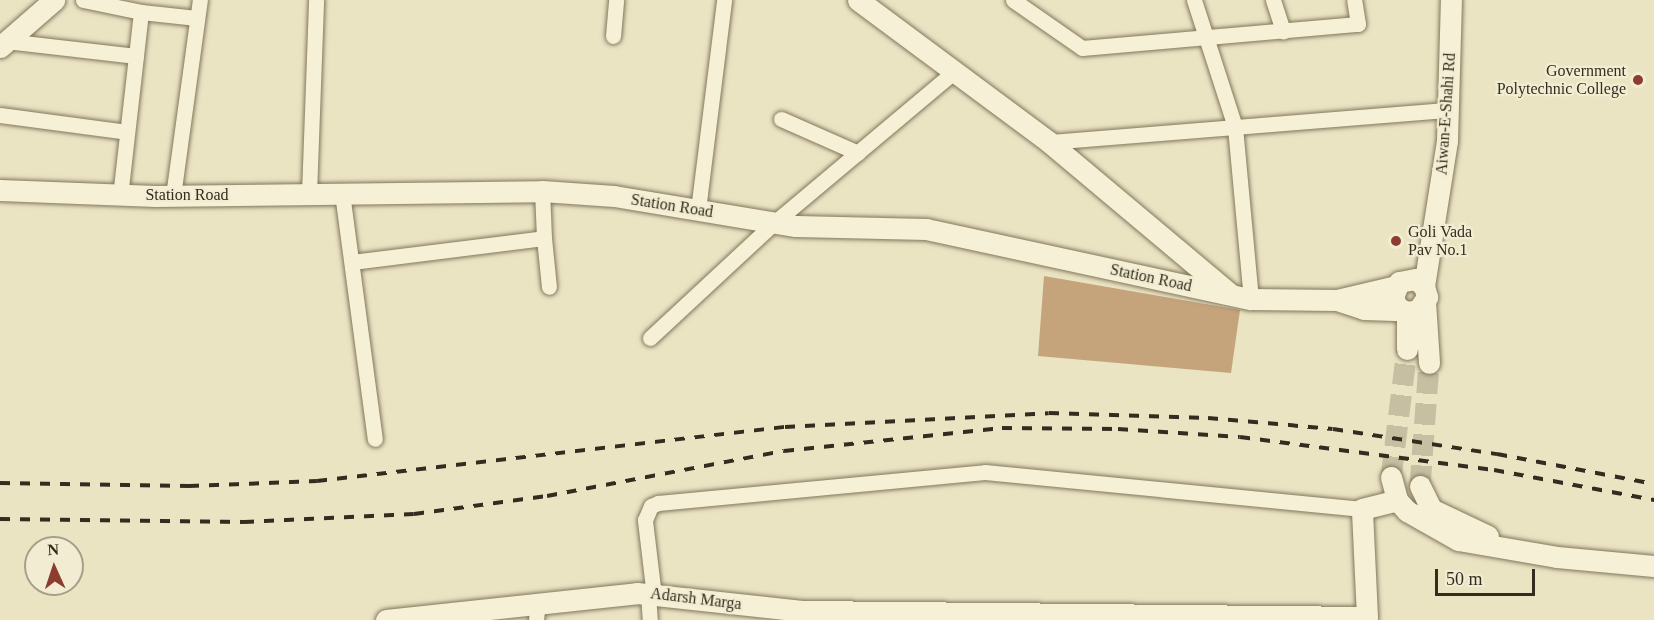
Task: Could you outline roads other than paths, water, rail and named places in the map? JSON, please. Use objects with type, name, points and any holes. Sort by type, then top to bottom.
[{"type":"main road","points":[[3,44],[54,0]]},
{"type":"main road","points":[[858,0],[1049,142],[1241,297]]},
{"type":"main road","name":"Aiwan-E-Shahi Rd","points":[[1410,296],[1433,227],[1448,110],[1451,0]]},
{"type":"main road","name":"Station Road","points":[[0,190],[173,196],[542,191],[699,210],[775,222],[926,229],[1241,297],[1336,300],[1364,309],[1410,296]]},
{"type":"main road","points":[[1407,349],[1410,296]]},
{"type":"main road","points":[[1410,296],[1429,363]]},
{"type":"main road","points":[[1391,477],[1397,500],[1419,521],[1445,536],[1483,547],[1654,566]]},
{"type":"main road","points":[[1420,486],[1431,509],[1506,548]]},
{"type":"main road","points":[[1362,509],[1397,500]]},
{"type":"main road","name":"Adarsh Marga","points":[[386,620],[537,611],[651,595],[804,611],[1001,616],[1367,617],[1362,509]]},
{"type":"street","points":[[83,0],[141,12],[197,18]]},
{"type":"street","points":[[173,196],[200,0]]},
{"type":"street","points":[[309,194],[316,0]]},
{"type":"street","points":[[613,36],[616,0]]},
{"type":"street","points":[[699,210],[724,0]]},
{"type":"street","points":[[1013,0],[1082,48],[1207,39],[1358,24],[1354,0]]},
{"type":"street","points":[[1194,0],[1235,127],[1241,297]]},
{"type":"street","points":[[1273,0],[1283,31]]},
{"type":"street","points":[[120,195],[141,12]]},
{"type":"street","points":[[3,44],[136,56]]},
{"type":"street","points":[[650,338],[775,222],[954,72]]},
{"type":"street","points":[[1049,142],[1448,110]]},
{"type":"street","points":[[0,115],[127,132]]},
{"type":"street","points":[[781,119],[858,153]]},
{"type":"street","points":[[542,191],[549,287]]},
{"type":"street","points":[[342,193],[375,439]]},
{"type":"street","points":[[352,262],[544,238]]},
{"type":"street","points":[[650,620],[651,595],[645,520],[651,506],[658,503],[985,472],[1362,509]]},
{"type":"tunnel","points":[[1391,477],[1407,349]]},
{"type":"tunnel","points":[[1420,486],[1429,363]]},
{"type":"railway","points":[[0,483],[189,486],[317,481],[785,427],[1049,413],[1208,418],[1333,429],[1497,454],[1654,484]]},
{"type":"railway","points":[[0,519],[244,522],[414,514],[547,496],[784,451],[1002,428],[1118,429],[1240,437],[1494,470],[1654,500]]},
{"type":"place","name":"Government Polytechnic College","points":[[1638,80]]},
{"type":"place","name":"Goli Vada Pav No.1","points":[[1396,241]]}]
